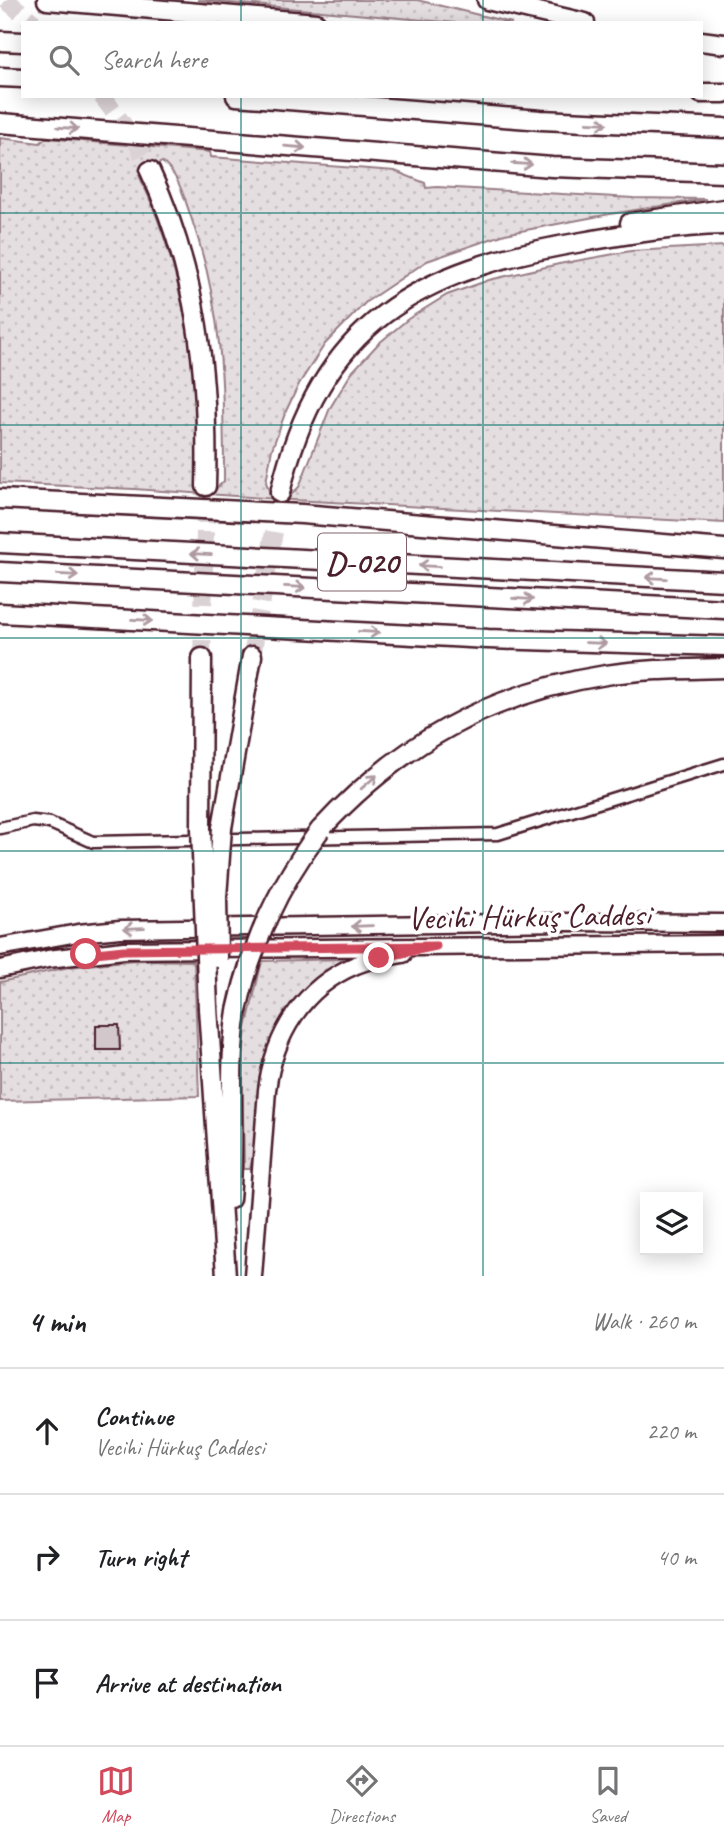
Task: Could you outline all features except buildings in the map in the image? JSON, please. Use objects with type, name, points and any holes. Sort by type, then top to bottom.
[{"type":"highway","points":[[47,0],[293,21]]},
{"type":"highway","points":[[487,0],[576,21]]},
{"type":"highway","points":[[0,41],[21,43]]},
{"type":"highway","points":[[703,41],[724,44]]},
{"type":"highway","points":[[703,54],[724,56]]},
{"type":"highway","points":[[0,77],[21,78]]},
{"type":"highway","points":[[703,93],[724,93]]},
{"type":"highway","points":[[261,98],[541,120],[724,128]]},
{"type":"highway","points":[[0,123],[552,167],[724,173]]},
{"type":"highway","points":[[150,171],[181,250],[197,319],[205,383],[206,486]]},
{"type":"highway","points":[[280,493],[298,431],[314,397],[333,368],[362,333],[416,292],[500,252],[537,241],[618,225],[724,209]]},
{"type":"highway","points":[[449,275],[489,261],[547,248],[681,228],[724,225]]},
{"type":"highway","points":[[0,499],[302,514],[724,549]]},
{"type":"highway","name":"D-020","points":[[0,543],[724,582]]},
{"type":"highway","name":"D-020","points":[[0,572],[724,610]]},
{"type":"highway","points":[[0,613],[502,639],[724,646]]},
{"type":"highway","points":[[213,1007],[222,828],[252,656]]},
{"type":"highway","points":[[202,658],[201,828],[219,1070],[220,1199],[226,1276]]},
{"type":"highway","points":[[224,1226],[230,1197],[230,1073],[237,1011],[258,938],[276,898],[296,863],[320,830],[348,800],[401,756],[463,720],[502,702],[568,682],[607,675],[724,668]]},
{"type":"main road","name":"Vecihi Hürkuş Caddesi","points":[[0,947],[78,933],[130,928],[318,928],[563,922],[724,923]]},
{"type":"main road","name":"Vecihi Hürkuş Caddesi","points":[[0,969],[48,959],[124,950],[724,944]]},
{"type":"main road","points":[[253,1276],[271,1065],[287,1025],[312,992],[344,970],[358,964],[436,946]]},
{"type":"street","points":[[0,828],[33,821],[50,823],[93,842],[498,834],[724,764]]},
{"type":"shaded area","points":[[197,0],[417,0],[504,21],[433,21]]},
{"type":"shaded area","points":[[0,138],[40,143],[46,138],[210,152],[211,157],[395,171],[425,183],[426,188],[706,199],[505,234],[427,261],[366,302],[325,344],[299,384],[272,449],[266,482],[270,494],[291,495],[299,487],[330,408],[352,372],[378,344],[408,319],[447,295],[489,280],[631,251],[724,246],[724,523],[0,483]],"holes":[[[162,162],[180,187],[202,251],[216,316],[222,380],[224,481],[216,489],[202,487],[197,406],[187,328],[169,251],[139,175]]]},
{"type":"shaded area","points":[[348,959],[324,974],[325,976],[298,999],[259,1129],[250,1169],[244,1169],[242,1064],[246,1028],[262,961]]},
{"type":"shaded area","points":[[134,960],[194,961],[199,1096],[0,1101],[0,982],[69,967]]},
{"type":"tunnel","points":[[6,0],[32,21]]},
{"type":"tunnel","points":[[103,98],[137,143],[150,171]]},
{"type":"tunnel","points":[[202,658],[206,486]]},
{"type":"tunnel","points":[[252,656],[280,498]]},
{"type":"route","points":[[86,954],[124,950],[436,946],[379,958]]}]
